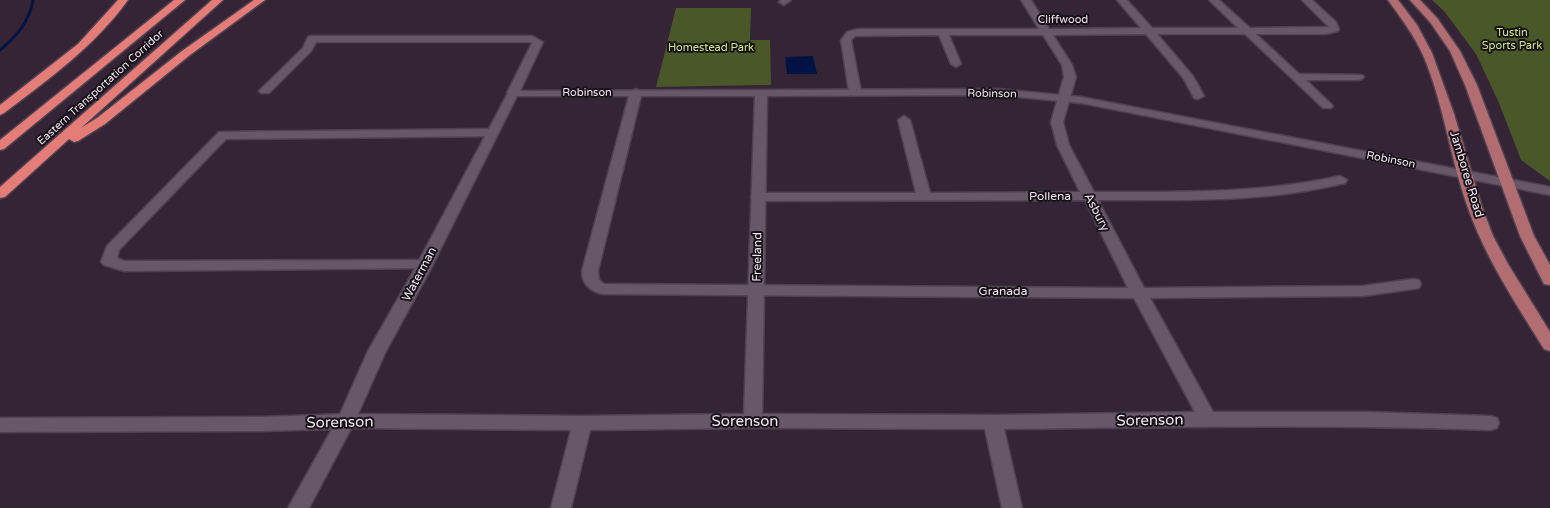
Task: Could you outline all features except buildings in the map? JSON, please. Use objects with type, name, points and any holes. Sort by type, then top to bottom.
[{"type":"highway","points":[[0,111],[103,27],[123,0]]},
{"type":"highway","name":"Eastern Transportation Corridor","points":[[0,146],[180,0]]},
{"type":"highway","name":"Eastern Transportation Corridor","points":[[0,194],[218,0]]},
{"type":"highway","points":[[33,165],[101,121],[186,53],[260,0]]},
{"type":"main road","name":"Jamboree Road","points":[[1393,0],[1418,32],[1423,44],[1444,98],[1464,174],[1486,235],[1517,293],[1550,345]]},
{"type":"main road","points":[[1415,0],[1434,20],[1455,51],[1471,85],[1527,236],[1550,280]]},
{"type":"street","name":"Asbury","points":[[1026,0],[1067,65],[1070,77],[1057,122],[1058,132],[1139,292],[1208,419]]},
{"type":"street","points":[[1122,0],[1190,78],[1198,96]]},
{"type":"street","points":[[1214,0],[1327,106]]},
{"type":"street","name":"Cliffwood","points":[[855,92],[846,40],[851,34],[866,32],[1248,32],[1326,31],[1334,29],[1333,24],[1308,0]]},
{"type":"street","points":[[943,33],[956,64]]},
{"type":"street","name":"Waterman","points":[[265,91],[307,49],[312,39],[526,38],[536,40],[537,44],[425,265],[377,351],[346,421],[298,508]]},
{"type":"street","points":[[1298,77],[1358,76]]},
{"type":"street","name":"Robinson","points":[[513,92],[1005,92],[1064,98],[1550,191]]},
{"type":"street","name":"Granada","points":[[636,92],[590,271],[589,279],[593,285],[602,289],[1139,292],[1363,291],[1412,284]]},
{"type":"street","name":"Freeland","points":[[753,421],[761,92]]},
{"type":"street","points":[[904,120],[924,196]]},
{"type":"street","points":[[425,265],[124,266],[110,262],[109,258],[112,249],[223,135],[492,133]]},
{"type":"street","name":"Pollena","points":[[758,197],[1211,196],[1260,194],[1300,189],[1340,180]]},
{"type":"street","name":"Sorenson","points":[[0,425],[262,424],[346,421],[582,423],[753,421],[993,422],[1208,419],[1427,420],[1490,423]]},
{"type":"street","points":[[993,422],[1012,508]]},
{"type":"street","points":[[561,508],[582,423]]},
{"type":"green space","name":"Tustin Sports Park","points":[[1432,0],[1550,0],[1550,181],[1521,160],[1499,103],[1476,54],[1444,11]]},
{"type":"green space","name":"Homestead Park","points":[[676,8],[751,8],[750,40],[770,40],[771,85],[656,87]]},
{"type":"water","points":[[813,56],[817,74],[787,74],[785,57]]},
{"type":"waterway","points":[[0,50],[12,39],[25,22],[33,0]]}]
